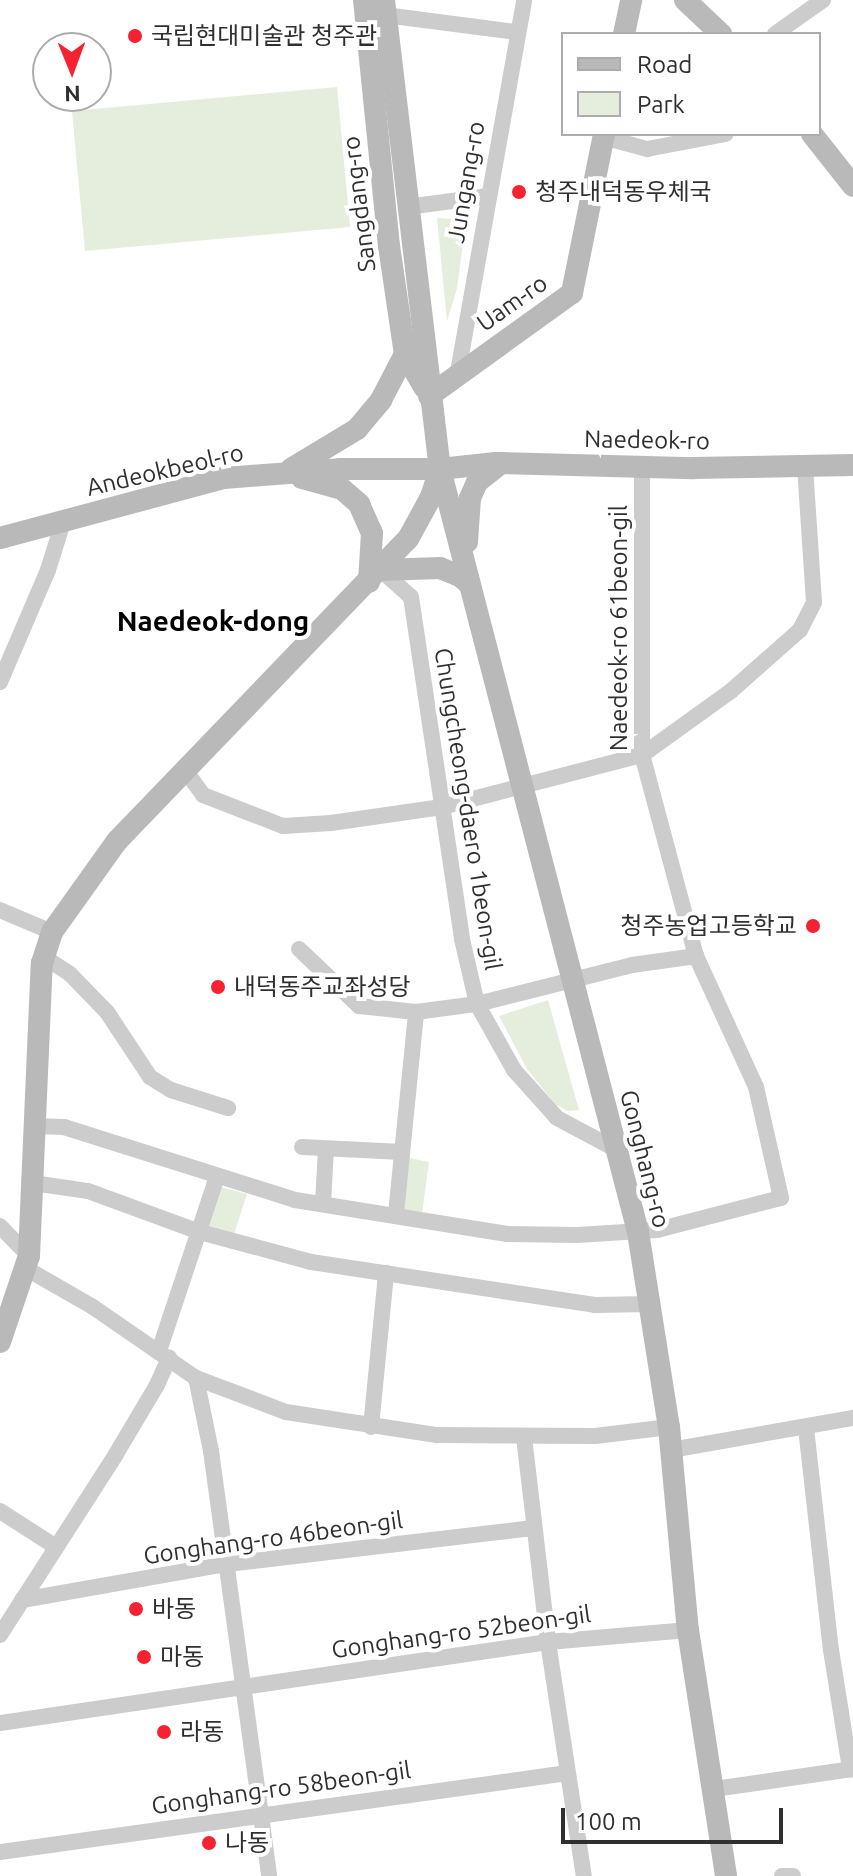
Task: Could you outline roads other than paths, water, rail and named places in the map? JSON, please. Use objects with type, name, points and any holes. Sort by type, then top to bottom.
[{"type":"street","name":"Sangdang-ro","points":[[364,0],[389,246],[405,354],[429,396]]},
{"type":"street","name":"Jungang-ro","points":[[458,372],[524,0]]},
{"type":"street","points":[[624,32],[631,0]]},
{"type":"street","points":[[685,0],[719,32]]},
{"type":"street","points":[[778,32],[823,0]]},
{"type":"street","name":"Sangdang-ro","points":[[440,469],[384,7],[516,32]]},
{"type":"street","points":[[604,136],[647,149],[715,136]]},
{"type":"street","name":"Uam-ro","points":[[429,396],[458,372],[572,293],[604,136]]},
{"type":"street","points":[[814,136],[853,186]]},
{"type":"street","points":[[407,207],[489,196]]},
{"type":"street","points":[[281,473],[334,446],[357,429],[381,400],[405,354]]},
{"type":"street","points":[[468,583],[470,498],[477,482],[501,463]]},
{"type":"street","name":"Naedeok-ro","points":[[440,469],[501,463],[642,467],[853,465]]},
{"type":"street","points":[[185,770],[203,795],[283,826],[331,823],[442,807],[642,755],[731,691],[800,630],[814,602],[805,466]]},
{"type":"street","name":"Naedeok-ro 61beon-gil","points":[[638,1232],[657,1230],[781,1198],[756,1087],[696,956],[642,755],[642,467]]},
{"type":"street","name":"Andeokbeol-ro","points":[[0,538],[224,478],[340,469],[440,469]]},
{"type":"street","points":[[0,1342],[28,1262],[44,957],[52,932],[117,841],[375,576],[416,526],[436,486],[440,469]]},
{"type":"street","name":"Gonghang-ro","points":[[440,469],[570,980],[638,1232],[670,1438],[688,1630],[726,1876]]},
{"type":"street","points":[[281,473],[342,489],[359,504],[372,533],[375,576]]},
{"type":"street","points":[[0,682],[48,570],[64,519]]},
{"type":"street","points":[[375,576],[440,568],[468,583]]},
{"type":"street","name":"Chungcheong-daero 1beon-gil","points":[[375,576],[411,597],[462,939],[477,1004],[514,1070],[557,1118],[617,1150]]},
{"type":"street","points":[[0,910],[52,932]]},
{"type":"street","points":[[299,949],[359,1006],[416,1012],[477,1004],[570,980],[696,956]]},
{"type":"street","points":[[44,957],[70,974],[107,1012],[150,1077],[171,1090],[228,1108]]},
{"type":"street","points":[[396,1214],[416,1012]]},
{"type":"street","points":[[35,1126],[64,1127],[217,1177],[323,1204],[507,1234],[638,1232]]},
{"type":"street","points":[[302,1147],[402,1152]]},
{"type":"street","points":[[323,1204],[326,1149]]},
{"type":"street","points":[[0,1635],[157,1385],[217,1177]]},
{"type":"street","points":[[33,1183],[88,1191],[200,1232],[311,1262],[595,1305],[650,1304]]},
{"type":"street","points":[[0,1226],[28,1262],[196,1378],[286,1412],[437,1435],[524,1437],[670,1438],[806,1428],[853,1418]]},
{"type":"street","points":[[371,1427],[386,1273]]},
{"type":"street","points":[[196,1378],[227,1564],[241,1687],[269,1876]]},
{"type":"street","points":[[714,1789],[852,1769],[830,1644],[806,1428]]},
{"type":"street","points":[[524,1437],[548,1642],[584,1876]]},
{"type":"street","points":[[0,1511],[56,1547]]},
{"type":"street","name":"Gonghang-ro 46beon-gil","points":[[22,1600],[227,1564],[533,1528]]},
{"type":"street","name":"Gonghang-ro 52beon-gil","points":[[0,1723],[548,1642],[688,1630]]},
{"type":"street","name":"Gonghang-ro 58beon-gil","points":[[0,1852],[568,1773]]},
{"type":"street","points":[[782,1876],[793,1876]]},
{"type":"place","name":"국립현대미술관 청주관","points":[[135,36]]},
{"type":"place","name":"청주내덕동우체국","points":[[519,192]]},
{"type":"place","name":"청주농업고등학교","points":[[813,926]]},
{"type":"place","name":"내덕동주교좌성당","points":[[218,987]]},
{"type":"place","name":"바동","points":[[136,1609]]},
{"type":"place","name":"마동","points":[[144,1657]]},
{"type":"place","name":"라동","points":[[164,1732]]},
{"type":"place","name":"나동","points":[[209,1843]]},
{"type":"district","name":"Naedeok-dong","points":[[213,621]]}]
